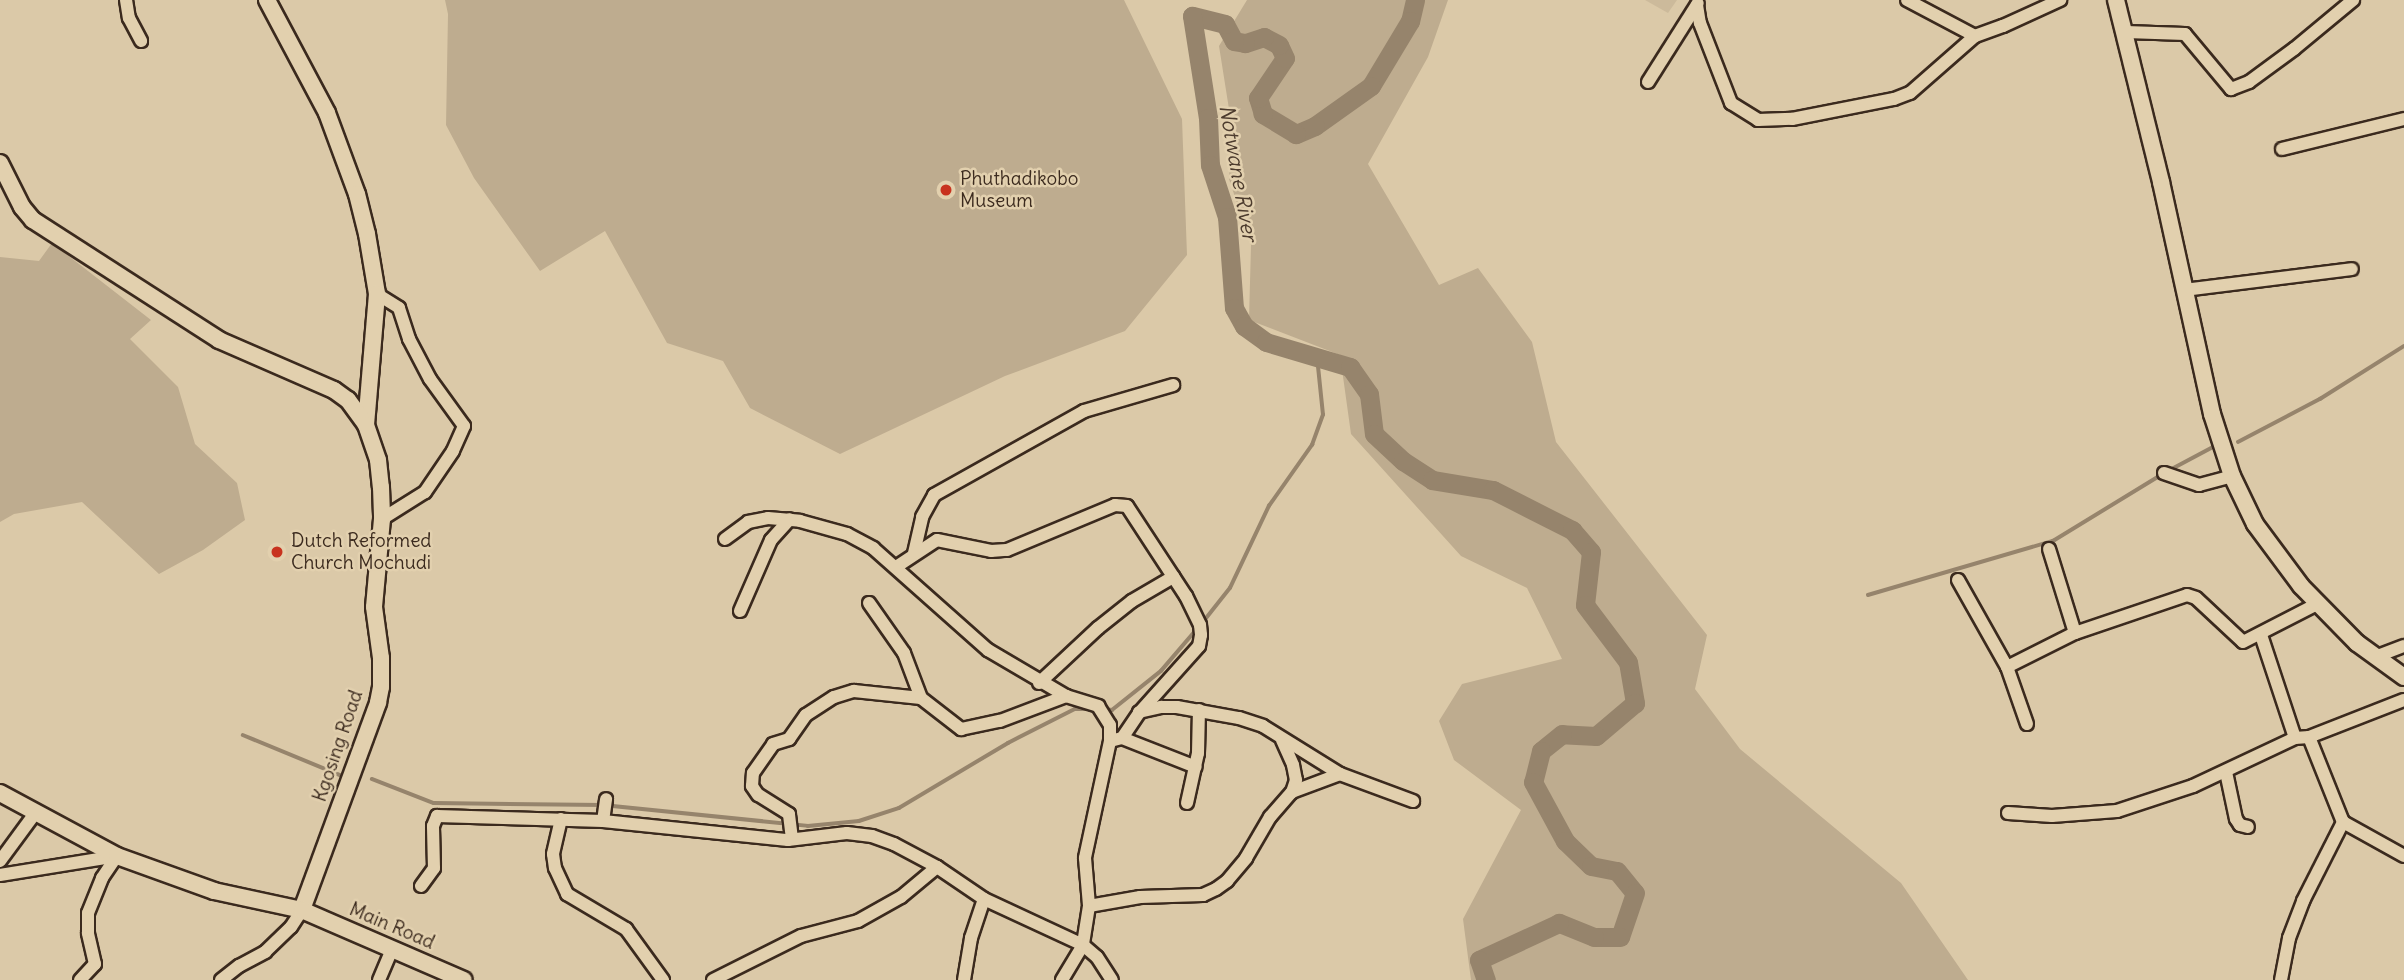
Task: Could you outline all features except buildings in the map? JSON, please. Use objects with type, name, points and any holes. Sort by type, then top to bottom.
[{"type":"street","points":[[126,0],[129,18],[141,41]]},
{"type":"street","points":[[267,0],[327,113],[353,182],[368,234],[377,294],[366,425]]},
{"type":"street","points":[[1907,0],[1975,36]]},
{"type":"street","points":[[2116,0],[2126,32],[2211,414],[2232,476],[2266,541],[2317,604],[2375,657],[2404,677]]},
{"type":"street","points":[[2126,32],[2185,34],[2231,89],[2249,82],[2294,50],[2353,0]]},
{"type":"street","points":[[1699,3],[1700,23],[1731,103],[1758,120],[1792,119],[1894,99],[1910,93],[1975,36],[2054,2]]},
{"type":"street","points":[[1648,82],[1699,3]]},
{"type":"street","points":[[2282,149],[2404,119]]},
{"type":"street","points":[[0,163],[22,207],[33,220],[219,340],[334,390],[348,400],[366,425]]},
{"type":"street","points":[[2183,290],[2352,269]]},
{"type":"street","points":[[377,294],[399,308],[410,339],[430,379],[464,426],[453,451],[425,492],[382,519]]},
{"type":"street","points":[[914,553],[922,517],[934,495],[1084,411],[1173,385]]},
{"type":"street","name":"Kgosing Road","points":[[302,910],[378,703],[382,672],[374,590],[382,519],[377,460],[366,425]]},
{"type":"street","points":[[2164,473],[2199,485],[2232,476]]},
{"type":"street","points":[[896,567],[914,553],[943,540],[991,551],[1007,550],[1087,515],[1120,504],[1127,506],[1136,518],[1200,625],[1199,646],[1116,740],[1085,858],[1089,906],[1083,946],[1062,980]]},
{"type":"street","points":[[740,611],[771,540],[790,519]]},
{"type":"street","points":[[725,539],[748,522],[790,519],[847,534],[873,548],[988,650],[1066,696],[1098,706],[1116,740],[1196,767]]},
{"type":"street","points":[[2049,549],[2075,633]]},
{"type":"street","points":[[1039,682],[1106,621],[1173,577]]},
{"type":"street","points":[[1958,580],[2007,667],[2027,724]]},
{"type":"street","points":[[2007,667],[2075,633],[2187,595],[2196,598],[2240,641],[2261,635],[2317,604]]},
{"type":"street","points":[[869,603],[904,653],[921,698],[961,729],[1000,721],[1066,696]]},
{"type":"street","points":[[2261,635],[2295,738]]},
{"type":"street","points":[[2375,657],[2404,646]]},
{"type":"street","points":[[792,829],[752,786],[753,773],[774,744],[789,739],[815,706],[834,697],[855,691],[921,698]]},
{"type":"street","points":[[2008,813],[2052,816],[2117,811],[2226,772],[2295,738],[2309,737],[2404,700]]},
{"type":"street","points":[[1139,712],[1161,707],[1199,710],[1225,714],[1263,726],[1340,774],[1413,801]]},
{"type":"street","points":[[1187,803],[1196,767],[1199,710]]},
{"type":"street","points":[[2309,737],[2343,822],[2404,856]]},
{"type":"street","points":[[1089,906],[1140,897],[1203,895],[1227,881],[1246,858],[1270,817],[1292,792],[1296,780],[1293,765],[1281,739]]},
{"type":"street","points":[[2226,772],[2236,819],[2240,825],[2248,827]]},
{"type":"street","points":[[1292,792],[1340,774]]},
{"type":"street","name":"Main Road","points":[[0,793],[117,856],[214,891],[302,910],[464,980]]},
{"type":"street","points":[[604,817],[606,799]]},
{"type":"street","points":[[0,861],[36,811]]},
{"type":"street","points":[[421,886],[434,868],[433,826],[437,816],[561,819],[604,817],[872,836],[894,844],[937,867],[984,899],[1083,946],[1097,957],[1112,980]]},
{"type":"street","points":[[561,819],[553,854],[555,867],[567,894],[626,929],[663,980]]},
{"type":"street","points":[[2281,980],[2290,938],[2303,901],[2343,822]]},
{"type":"street","points":[[0,875],[117,856]]},
{"type":"street","points":[[100,980],[88,933],[88,912],[102,878],[117,856]]},
{"type":"street","points":[[713,980],[801,936],[858,921],[901,897],[937,867]]},
{"type":"street","points":[[964,980],[971,939],[984,899]]},
{"type":"street","points":[[221,980],[239,965],[265,952],[291,927],[302,910]]},
{"type":"street","points":[[379,980],[393,949]]},
{"type":"street","points":[[80,980],[95,964]]},
{"type":"shaded area","points":[[445,0],[1124,0],[1182,119],[1187,255],[1125,331],[1005,376],[840,454],[750,408],[723,361],[667,343],[605,231],[540,271],[474,178],[446,125],[448,14]]},
{"type":"shaded area","points":[[1247,0],[1448,0],[1428,57],[1368,164],[1439,285],[1478,268],[1532,342],[1556,442],[1707,635],[1695,689],[1740,749],[1901,883],[1968,980],[1471,980],[1463,919],[1521,810],[1454,760],[1439,721],[1462,684],[1562,659],[1527,588],[1461,556],[1351,434],[1340,355],[1249,320],[1251,245],[1229,179],[1232,128],[1219,46]]},
{"type":"shaded area","points":[[1645,0],[1677,0],[1668,13]]},
{"type":"shaded area","points":[[52,243],[151,320],[130,339],[178,387],[195,444],[237,483],[245,520],[203,550],[159,574],[82,502],[14,514],[0,522],[0,257],[39,261]]},
{"type":"waterway","name":"Notwane River","points":[[1415,0],[1410,21],[1371,86],[1315,126],[1296,134],[1263,114],[1258,98],[1285,58],[1279,45],[1264,37],[1245,43],[1234,41],[1225,24],[1192,16],[1208,118],[1210,165],[1227,217],[1234,308],[1244,326],[1266,342],[1350,367],[1369,394],[1374,434],[1403,461],[1432,480],[1493,490],[1572,530],[1591,552],[1585,605],[1628,662],[1635,703],[1596,736],[1562,734],[1541,751],[1533,782],[1565,841],[1591,866],[1617,871],[1635,893],[1620,937],[1594,937],[1559,923],[1479,960],[1486,980]]},
{"type":"waterway","points":[[2238,442],[2320,399],[2404,346]]},
{"type":"waterway","points":[[1203,622],[1230,588],[1269,506],[1312,445],[1323,415],[1317,357]]},
{"type":"waterway","points":[[2168,471],[2211,448]]},
{"type":"waterway","points":[[1868,595],[2053,541],[2161,475]]},
{"type":"waterway","points":[[1103,709],[1112,710],[1161,671],[1196,630]]},
{"type":"waterway","points":[[372,779],[434,803],[603,805],[808,826],[859,821],[899,808],[1008,743],[1075,709],[1092,709]]},
{"type":"waterway","points":[[243,735],[345,777]]},
{"type":"place","name":"Phuthadikobo Museum","points":[[946,190]]},
{"type":"place","name":"Dutch Reformed Church Mochudi","points":[[277,552]]}]
